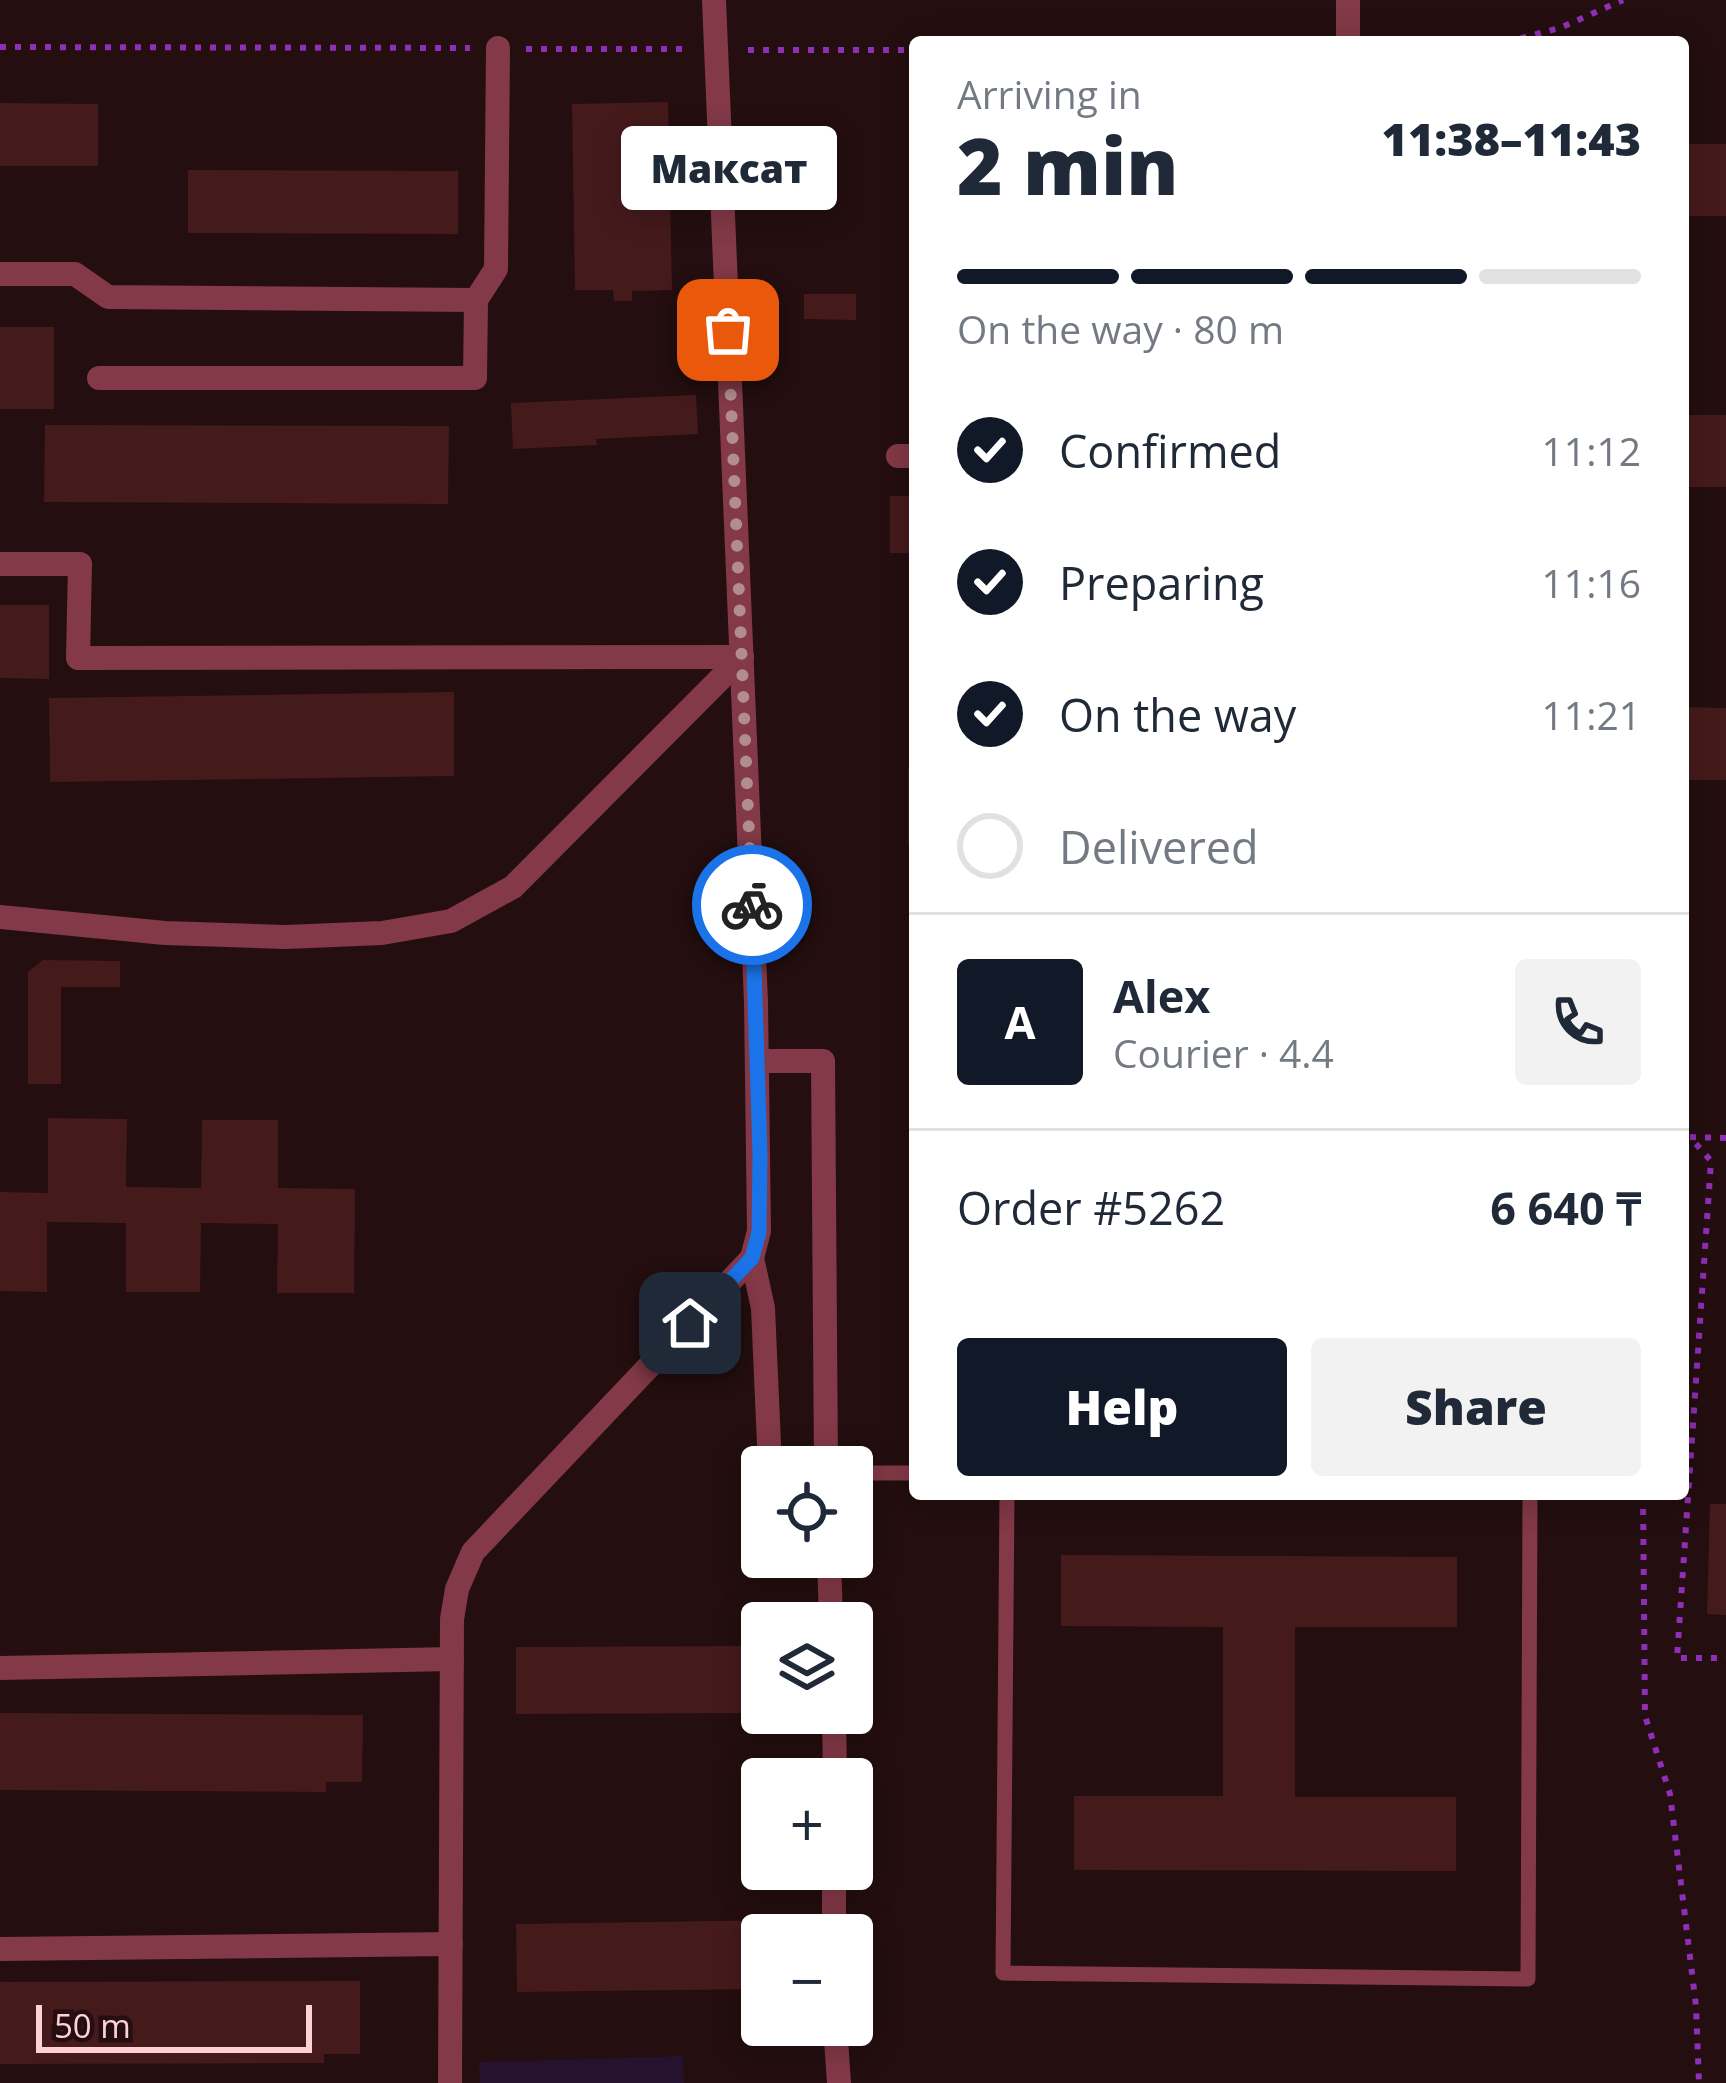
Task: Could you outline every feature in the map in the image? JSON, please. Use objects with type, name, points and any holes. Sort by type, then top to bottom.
[{"type":"street","points":[[714,0],[757,1061],[759,1232],[752,1258],[763,1308],[769,1446]]},
{"type":"street","points":[[1348,0],[1348,36]]},
{"type":"street","points":[[99,378],[475,378],[476,300],[496,268],[498,48]]},
{"type":"street","points":[[0,274],[75,274],[108,298],[476,300]]},
{"type":"street","points":[[0,564],[80,564],[78,658],[742,657]]},
{"type":"street","points":[[0,917],[165,933],[286,938],[382,933],[451,921],[513,886],[742,657]]},
{"type":"street","points":[[757,1061],[823,1061],[826,1446]]},
{"type":"street","points":[[450,2083],[452,1659],[458,1588],[473,1552],[752,1258]]},
{"type":"street","points":[[0,1668],[452,1659]]},
{"type":"street","points":[[0,1949],[451,1944]]},
{"type":"street","points":[[836,2046],[839,2083]]},
{"type":"lane","points":[[873,1473],[909,1473]]},
{"type":"lane","points":[[1006,1500],[1003,1973],[1528,1979],[1530,1500]]},
{"type":"path","points":[[1529,36],[1623,0]]},
{"type":"path","points":[[0,47],[909,50]]},
{"type":"path","points":[[1689,1488],[1712,1161],[1690,1137],[1726,1138]]},
{"type":"path","points":[[1643,1500],[1645,1715],[1670,1794],[1696,2006],[1699,2083]]},
{"type":"path","points":[[1688,1500],[1677,1658],[1726,1658]]},
{"type":"shaded area","points":[[683,2056],[684,2083],[480,2083],[479,2062]]},
{"type":"building","points":[[668,102],[672,290],[632,291],[632,301],[614,301],[613,290],[575,290],[572,104]]},
{"type":"building","points":[[0,103],[98,104],[98,166],[0,166]]},
{"type":"building","points":[[1689,144],[1726,144],[1726,216],[1689,216]]},
{"type":"building","points":[[188,170],[458,171],[458,234],[188,233]]},
{"type":"building","points":[[804,294],[856,294],[856,320],[804,319]]},
{"type":"building","points":[[0,327],[54,327],[54,409],[0,409]]},
{"type":"building","points":[[696,395],[698,434],[513,449],[511,403]]},
{"type":"building","points":[[1689,415],[1726,415],[1726,487],[1689,487]]},
{"type":"building","points":[[45,425],[449,426],[448,504],[44,502]]},
{"type":"building","points":[[890,496],[909,496],[909,553],[890,553]]},
{"type":"building","points":[[0,605],[49,605],[49,679],[0,678]]},
{"type":"building","points":[[454,692],[454,776],[50,782],[49,698]]},
{"type":"building","points":[[1689,707],[1726,708],[1726,780],[1689,780]]},
{"type":"building","points":[[43,960],[120,961],[120,987],[61,987],[61,1084],[28,1084],[28,972]]},
{"type":"building","points":[[48,1118],[127,1119],[126,1187],[201,1188],[202,1120],[278,1120],[278,1188],[355,1189],[354,1293],[277,1293],[278,1224],[201,1223],[200,1292],[126,1292],[126,1223],[47,1222],[47,1292],[0,1291],[0,1192],[48,1193]]},
{"type":"building","points":[[1710,1504],[1726,1504],[1726,1615],[1707,1614]]},
{"type":"building","points":[[1061,1555],[1457,1557],[1457,1627],[1295,1627],[1295,1797],[1456,1797],[1456,1871],[1074,1870],[1074,1796],[1223,1796],[1223,1627],[1061,1626]]},
{"type":"building","points":[[741,1646],[741,1713],[516,1714],[516,1647]]},
{"type":"building","points":[[0,1713],[363,1715],[362,1782],[326,1782],[326,1792],[0,1790]]},
{"type":"building","points":[[741,1921],[741,1989],[517,1992],[516,1924]]},
{"type":"building","points":[[360,1981],[360,2054],[324,2054],[324,2063],[0,2064],[0,1982]]},
{"type":"way so far","points":[[728,330],[752,905]]},
{"type":"place","name":"Максат","points":[[728,330]]},
{"type":"route","points":[[690,1323],[752,1258],[759,1232],[752,905]]}]
